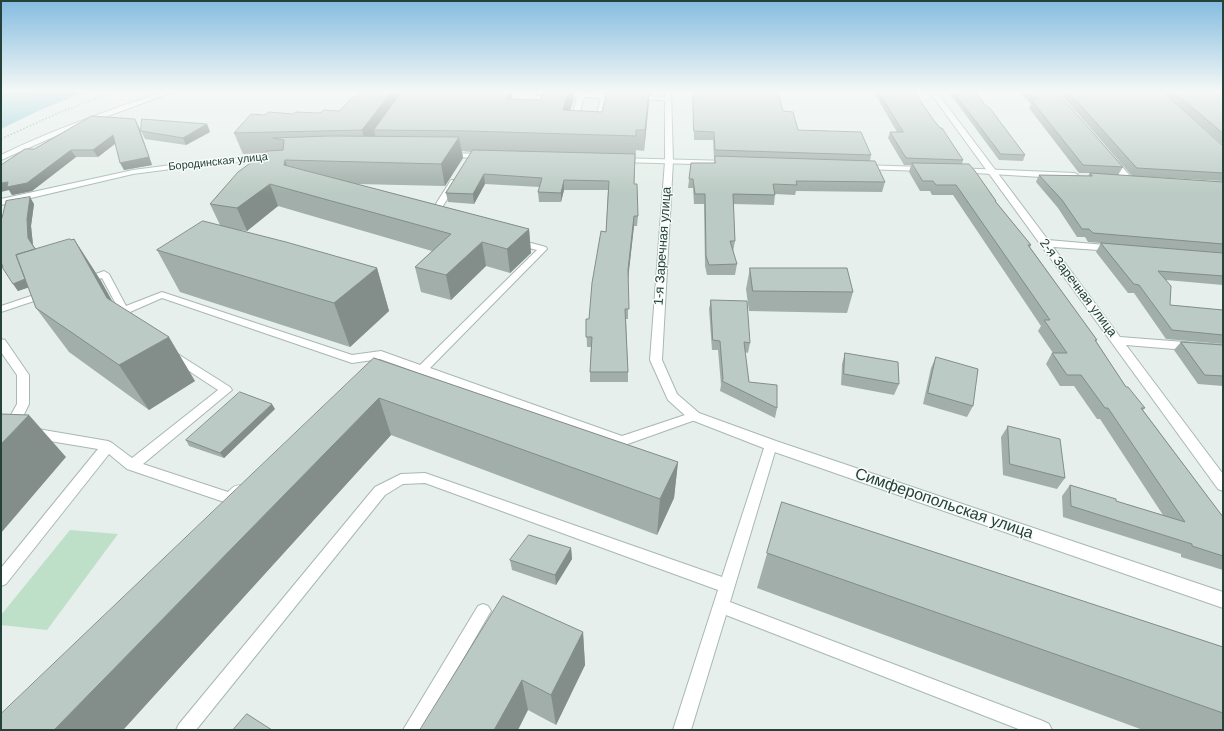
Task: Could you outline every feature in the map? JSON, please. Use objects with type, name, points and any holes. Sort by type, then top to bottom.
[{"type":"street","points":[[1,158],[39,139],[76,125]]},
{"type":"street","name":"1-я Заречная улица","points":[[668,125],[669,161],[656,360],[672,397]]},
{"type":"street","name":"2-я Заречная улица","points":[[957,125],[1223,485]]},
{"type":"street","points":[[1103,150],[1133,180],[1113,179]]},
{"type":"street","points":[[437,155],[469,159],[495,156]]},
{"type":"street","name":"Бородинская улица","points":[[1,202],[133,172],[202,163],[282,156]]},
{"type":"street","points":[[613,160],[735,163]]},
{"type":"street","points":[[850,166],[936,169]]},
{"type":"street","points":[[951,169],[990,170],[1082,177]]},
{"type":"street","points":[[1044,243],[1122,249]]},
{"type":"street","points":[[1117,340],[1223,349]]},
{"type":"street","points":[[2,345],[23,375],[23,404],[5,433]]},
{"type":"street","name":"Симферопольская улица","points":[[672,397],[694,416],[770,445],[1223,600]]},
{"type":"lane","points":[[573,125],[572,128],[580,128]]},
{"type":"lane","points":[[588,128],[595,129],[596,125]]},
{"type":"lane","points":[[430,218],[459,174]]},
{"type":"lane","points":[[422,370],[543,249],[505,239]]},
{"type":"lane","points":[[75,284],[104,274],[124,311],[138,327]]},
{"type":"lane","points":[[1,309],[53,292]]},
{"type":"lane","points":[[124,311],[162,295],[352,359],[381,355],[622,441],[694,416]]},
{"type":"lane","points":[[132,465],[226,390],[167,351]]},
{"type":"lane","points":[[5,433],[108,446],[132,465],[230,498],[246,482]]},
{"type":"lane","points":[[682,730],[770,445]]},
{"type":"lane","points":[[1,579],[108,446]]},
{"type":"lane","points":[[185,730],[380,491],[401,479],[425,478],[727,586]]},
{"type":"lane","points":[[721,606],[1042,730]]},
{"type":"lane","points":[[412,730],[484,611]]},
{"type":"path","points":[[1,139],[32,125]]},
{"type":"green space","points":[[70,530],[118,534],[47,630],[1,625],[1,615]]},
{"type":"water","points":[[1,125],[9,125],[1,129]]},
{"type":"building","points":[[76,125],[137,125],[149,157],[120,163],[113,135],[93,150],[71,150],[27,183],[7,187],[8,182],[1,183],[1,165],[25,149],[34,149]]},
{"type":"building","points":[[141,125],[205,125],[183,138],[141,131]]},
{"type":"building","points":[[241,125],[366,125],[362,130],[234,133]]},
{"type":"building","points":[[378,125],[646,125],[645,130],[636,130],[636,136],[374,130]]},
{"type":"building","points":[[694,125],[797,125],[798,130],[861,132],[871,155],[715,150],[714,132],[694,131]]},
{"type":"building","points":[[899,125],[938,125],[942,128],[963,160],[906,158],[890,132],[903,132]]},
{"type":"building","points":[[979,125],[1003,125],[1025,155],[1001,154]]},
{"type":"building","points":[[1051,125],[1086,125],[1123,167],[1083,165]]},
{"type":"building","points":[[1099,125],[1200,125],[1223,146],[1223,173],[1137,168]]},
{"type":"building","points":[[1214,125],[1223,125],[1223,133]]},
{"type":"building","points":[[331,136],[459,137],[441,164],[285,160],[284,165],[529,229],[507,249],[482,242],[446,275],[415,267],[451,234],[270,184],[237,208],[210,204],[238,172],[267,151],[283,150],[284,140],[273,138]]},
{"type":"building","points":[[473,150],[635,154],[634,184],[637,184],[638,216],[634,216],[628,270],[629,309],[625,309],[628,372],[590,372],[592,337],[586,337],[586,319],[589,319],[592,283],[601,231],[606,232],[609,181],[564,180],[561,193],[538,192],[542,178],[484,174],[473,194],[446,193]]},
{"type":"building","points":[[715,156],[875,161],[885,182],[796,181],[797,185],[773,184],[775,195],[733,194],[735,241],[730,241],[737,264],[709,265],[706,256],[705,194],[695,194],[693,179],[689,179],[691,163],[715,163]]},
{"type":"building","points":[[912,163],[969,164],[975,171],[995,201],[1031,245],[1028,245],[1097,340],[1095,340],[1126,387],[1128,387],[1145,408],[1141,408],[1223,517],[1223,556],[1192,546],[1192,544],[1071,506],[1070,485],[1185,522],[1108,408],[1105,408],[1081,375],[1067,375],[1052,353],[1067,353],[1044,320],[1050,320],[956,185],[936,185],[933,181],[923,181]]},
{"type":"building","points":[[1090,173],[1223,182],[1223,244],[1093,233],[1089,229],[1082,229],[1062,200],[1039,175],[1092,176]]},
{"type":"building","points":[[30,197],[27,219],[28,238],[35,249],[16,255],[25,279],[13,284],[2,267],[1,262],[1,218],[6,201]]},
{"type":"building","points":[[203,221],[286,242],[377,268],[334,303],[157,250]]},
{"type":"building","points":[[74,239],[107,298],[169,337],[119,365],[36,308],[16,255]]},
{"type":"building","points":[[1101,243],[1223,253],[1223,276],[1158,271],[1171,286],[1170,305],[1223,310],[1223,335],[1172,330],[1139,285],[1134,284]]},
{"type":"building","points":[[750,268],[847,268],[853,292],[753,291]]},
{"type":"building","points":[[711,300],[747,301],[750,343],[744,342],[749,382],[777,385],[777,408],[722,381],[720,341],[713,340]]},
{"type":"building","points":[[1181,342],[1223,345],[1223,376],[1205,375]]},
{"type":"building","points":[[845,353],[898,362],[899,384],[844,374]]},
{"type":"building","points":[[936,357],[978,369],[973,406],[928,393]]},
{"type":"building","points":[[374,358],[678,462],[660,499],[379,398],[54,730],[1,730],[1,714]]},
{"type":"building","points":[[240,392],[272,404],[220,453],[186,440]]},
{"type":"building","points":[[1,414],[29,415],[1,444]]},
{"type":"building","points":[[1008,426],[1060,439],[1065,478],[1010,464]]},
{"type":"building","points":[[782,502],[1223,647],[1223,713],[767,553]]},
{"type":"building","points":[[529,535],[571,548],[555,575],[510,560]]},
{"type":"building","points":[[503,596],[583,632],[551,695],[522,680],[494,730],[420,730]]},
{"type":"building","points":[[247,714],[272,730],[233,730]]}]
